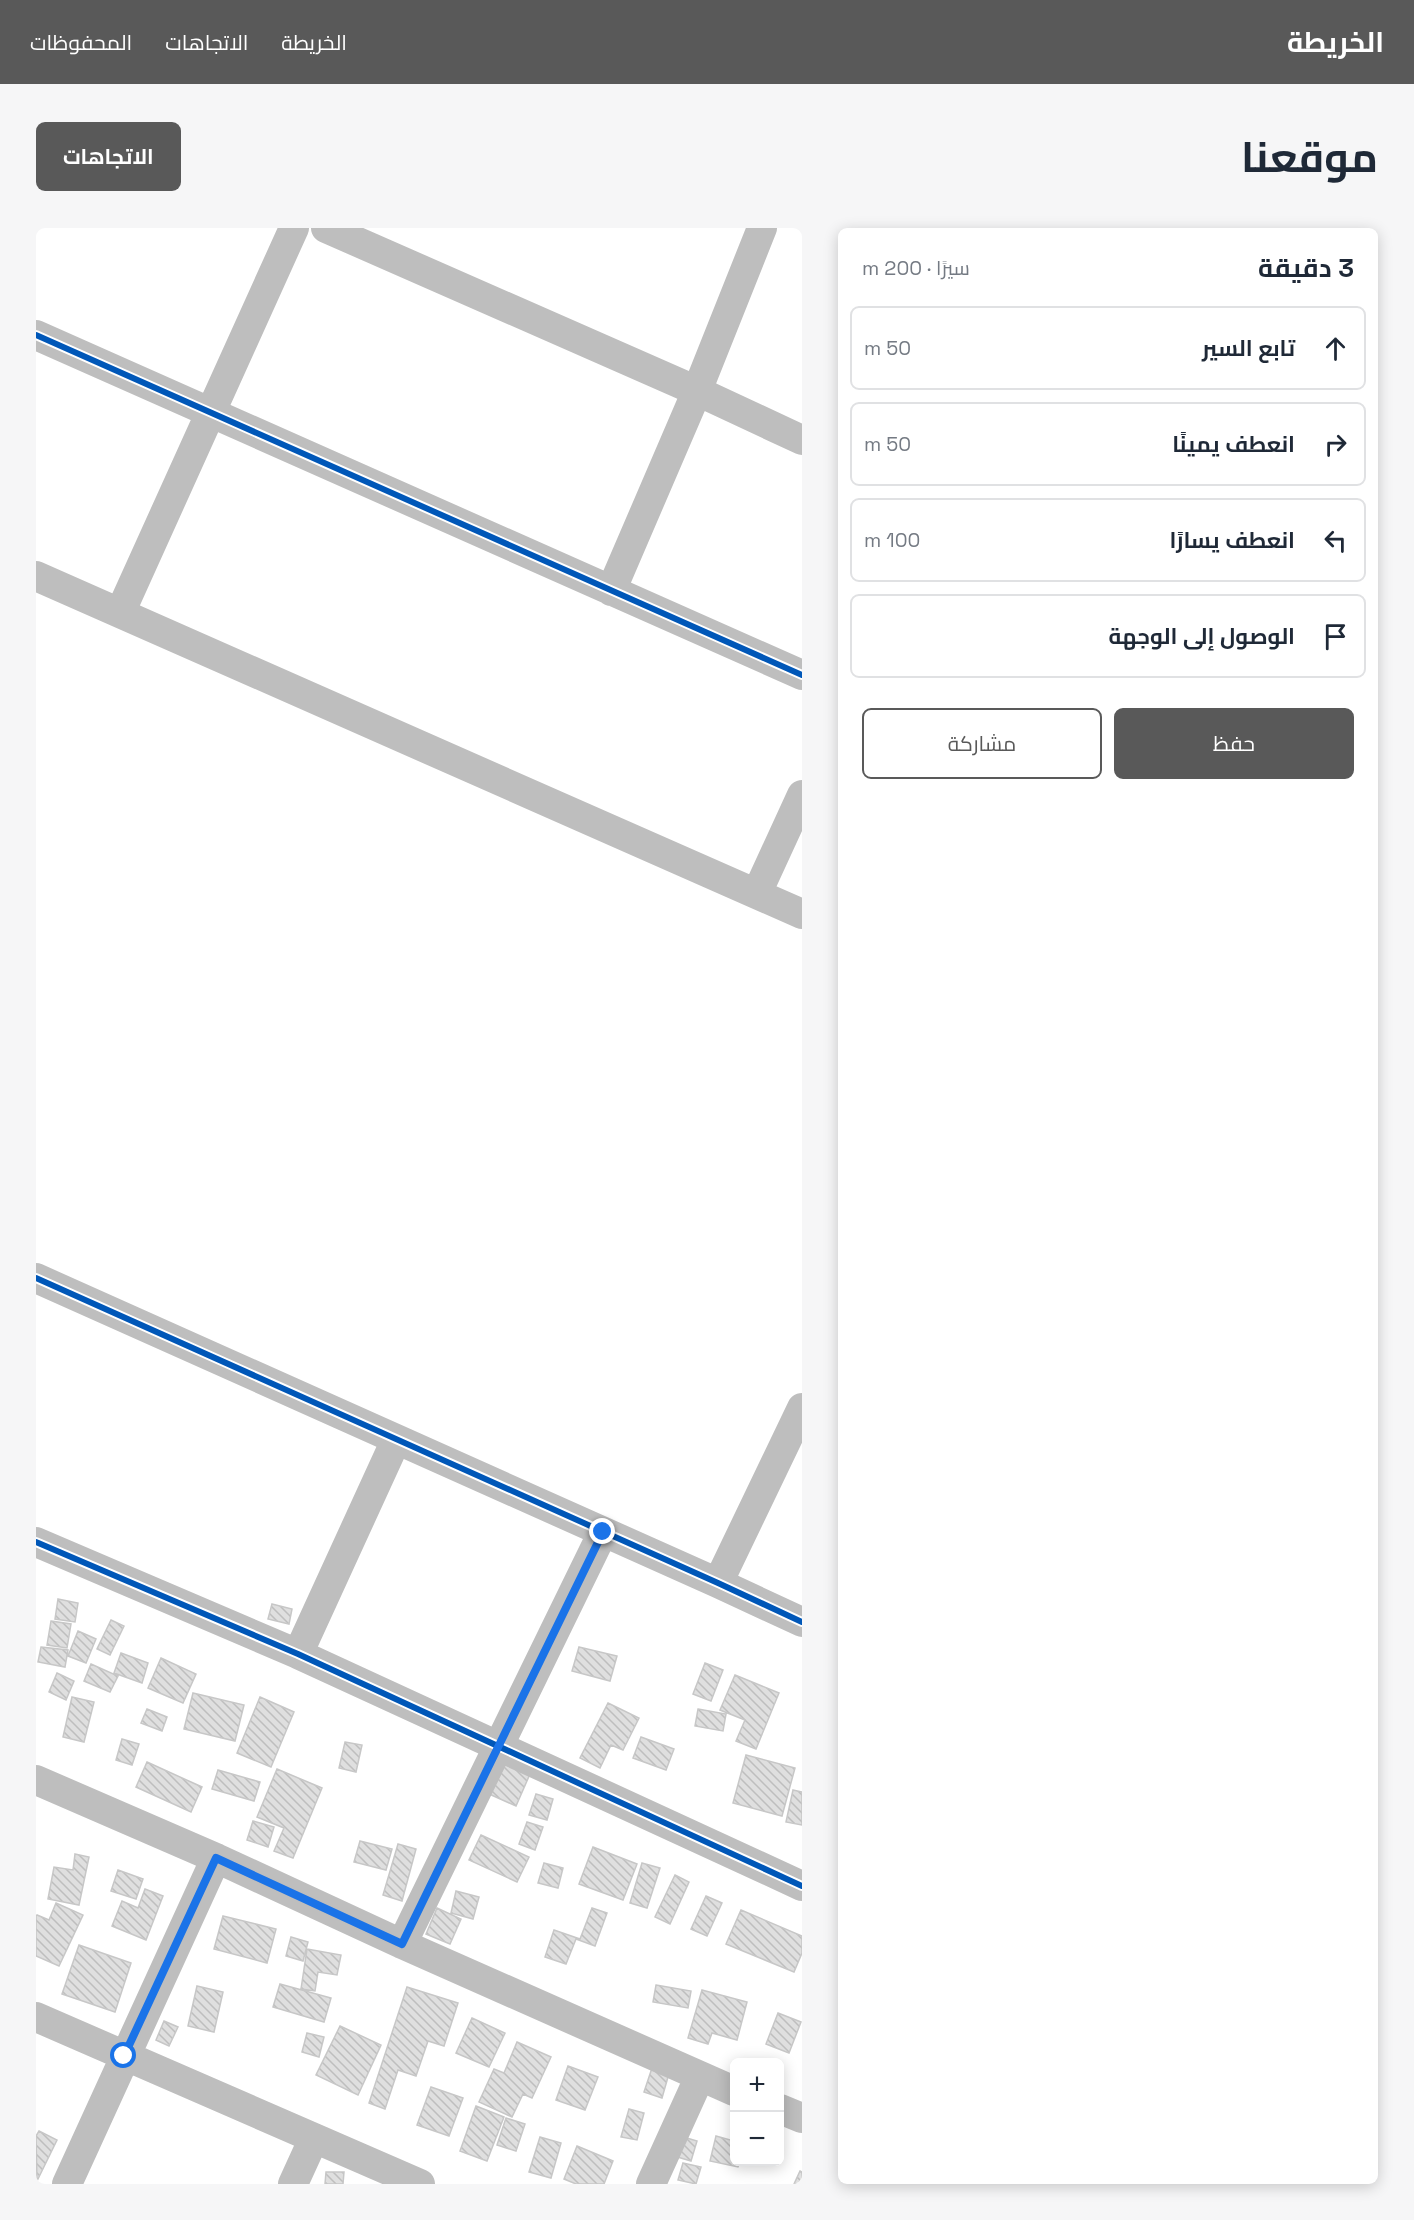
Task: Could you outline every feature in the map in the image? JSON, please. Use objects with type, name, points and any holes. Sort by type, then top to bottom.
[{"type":"street","points":[[120,613],[294,228]]},
{"type":"street","points":[[326,228],[697,391],[802,440]]},
{"type":"street","points":[[611,591],[697,391],[762,228]]},
{"type":"street","points":[[36,335],[802,675]]},
{"type":"street","points":[[36,576],[802,914]]},
{"type":"street","points":[[757,893],[802,795]]},
{"type":"street","points":[[36,1278],[802,1622]]},
{"type":"street","points":[[718,1583],[802,1408]]},
{"type":"street","points":[[298,1654],[396,1440]]},
{"type":"street","points":[[402,1944],[603,1532]]},
{"type":"street","points":[[36,1542],[298,1654],[802,1886]]},
{"type":"street","points":[[36,1780],[216,1858],[402,1944],[730,2089]]},
{"type":"street","points":[[67,2184],[216,1858]]},
{"type":"street","points":[[36,2018],[420,2184]]},
{"type":"street","points":[[651,2184],[700,2076]]},
{"type":"street","points":[[784,2111],[802,2118]]},
{"type":"street","points":[[293,2184],[314,2138]]},
{"type":"building","points":[[58,1599],[78,1603],[75,1622],[55,1619]]},
{"type":"building","points":[[272,1604],[292,1609],[289,1624],[268,1619]]},
{"type":"building","points":[[111,1620],[124,1626],[110,1655],[97,1649]]},
{"type":"building","points":[[51,1621],[71,1624],[67,1648],[47,1645]]},
{"type":"building","points":[[78,1631],[96,1639],[86,1663],[68,1656]]},
{"type":"building","points":[[41,1647],[68,1650],[65,1667],[38,1662]]},
{"type":"building","points":[[579,1647],[617,1656],[610,1681],[572,1671]]},
{"type":"building","points":[[121,1653],[148,1663],[142,1683],[114,1673]]},
{"type":"building","points":[[161,1658],[196,1674],[183,1703],[148,1688]]},
{"type":"building","points":[[705,1663],[723,1670],[711,1701],[693,1694]]},
{"type":"building","points":[[91,1664],[118,1676],[110,1692],[84,1681]]},
{"type":"building","points":[[57,1673],[74,1681],[66,1700],[49,1692]]},
{"type":"building","points":[[735,1675],[779,1693],[756,1749],[736,1741],[745,1720],[720,1710]]},
{"type":"building","points":[[193,1693],[244,1705],[235,1741],[184,1729]]},
{"type":"building","points":[[72,1697],[94,1702],[84,1742],[63,1737]]},
{"type":"building","points":[[260,1697],[294,1712],[271,1767],[237,1753]]},
{"type":"building","points":[[608,1703],[639,1718],[623,1750],[611,1745],[600,1768],[580,1758]]},
{"type":"building","points":[[147,1709],[167,1717],[162,1731],[141,1723]]},
{"type":"building","points":[[698,1709],[726,1714],[723,1731],[695,1726]]},
{"type":"building","points":[[641,1737],[674,1749],[666,1770],[633,1758]]},
{"type":"building","points":[[122,1739],[139,1744],[132,1765],[116,1760]]},
{"type":"building","points":[[345,1742],[362,1745],[356,1772],[339,1768]]},
{"type":"building","points":[[746,1755],[795,1768],[782,1816],[733,1803]]},
{"type":"building","points":[[147,1762],[202,1787],[191,1812],[136,1787]]},
{"type":"building","points":[[500,1762],[530,1774],[516,1806],[487,1793]]},
{"type":"building","points":[[277,1769],[322,1788],[293,1858],[274,1851],[284,1828],[257,1817]]},
{"type":"building","points":[[218,1770],[260,1782],[254,1801],[212,1789]]},
{"type":"building","points":[[793,1790],[802,1792],[802,1825],[786,1822]]},
{"type":"building","points":[[536,1794],[553,1799],[547,1820],[529,1815]]},
{"type":"building","points":[[253,1821],[274,1827],[268,1847],[247,1840]]},
{"type":"building","points":[[527,1822],[543,1827],[535,1850],[519,1844]]},
{"type":"building","points":[[481,1835],[529,1857],[517,1882],[469,1860]]},
{"type":"building","points":[[360,1841],[392,1849],[386,1870],[354,1862]]},
{"type":"building","points":[[398,1844],[416,1849],[402,1901],[383,1895]]},
{"type":"building","points":[[593,1847],[637,1864],[623,1900],[579,1884]]},
{"type":"building","points":[[75,1854],[89,1857],[79,1905],[48,1899],[54,1867],[73,1870]]},
{"type":"building","points":[[544,1863],[563,1868],[558,1888],[538,1883]]},
{"type":"building","points":[[642,1863],[660,1868],[647,1908],[630,1903]]},
{"type":"building","points":[[118,1870],[143,1879],[136,1899],[111,1891]]},
{"type":"building","points":[[675,1875],[689,1882],[670,1924],[655,1917]]},
{"type":"building","points":[[145,1889],[163,1896],[146,1940],[112,1926],[122,1901],[138,1908]]},
{"type":"building","points":[[456,1891],[479,1897],[473,1919],[451,1913]]},
{"type":"building","points":[[706,1896],[722,1903],[707,1936],[691,1929]]},
{"type":"building","points":[[56,1903],[83,1915],[59,1966],[36,1956],[36,1916],[49,1920]]},
{"type":"building","points":[[437,1908],[461,1919],[450,1944],[426,1934]]},
{"type":"building","points":[[592,1908],[607,1913],[595,1946],[576,1939],[566,1964],[545,1957],[554,1930],[580,1939]]},
{"type":"building","points":[[741,1910],[802,1936],[802,1953],[794,1972],[726,1944]]},
{"type":"building","points":[[223,1916],[276,1929],[267,1963],[214,1949]]},
{"type":"building","points":[[291,1937],[308,1942],[303,1961],[286,1956]]},
{"type":"building","points":[[79,1945],[131,1963],[115,2012],[62,1994]]},
{"type":"building","points":[[307,1949],[341,1955],[337,1975],[318,1972],[315,1991],[301,1989]]},
{"type":"building","points":[[280,1984],[331,1998],[324,2022],[273,2007]]},
{"type":"building","points":[[656,1985],[691,1991],[688,2008],[653,2002]]},
{"type":"building","points":[[197,1986],[223,1992],[214,2032],[188,2026]]},
{"type":"building","points":[[407,1987],[458,2003],[444,2046],[428,2041],[416,2076],[398,2070],[385,2109],[369,2103]]},
{"type":"building","points":[[702,1990],[747,2002],[737,2040],[712,2033],[708,2044],[688,2038]]},
{"type":"building","points":[[778,2013],[801,2022],[789,2053],[766,2044]]},
{"type":"building","points":[[472,2018],[505,2033],[489,2067],[456,2053]]},
{"type":"building","points":[[164,2021],[178,2027],[169,2046],[156,2040]]},
{"type":"building","points":[[340,2026],[381,2045],[358,2095],[316,2075]]},
{"type":"building","points":[[307,2033],[324,2037],[319,2057],[302,2052]]},
{"type":"building","points":[[517,2042],[551,2057],[532,2098],[523,2094],[512,2117],[479,2102],[494,2069],[504,2073]]},
{"type":"building","points":[[653,2065],[670,2070],[662,2098],[644,2092]]},
{"type":"building","points":[[568,2066],[598,2077],[585,2110],[556,2100]]},
{"type":"building","points":[[431,2087],[463,2098],[449,2136],[417,2125]]},
{"type":"building","points":[[476,2106],[504,2117],[487,2161],[460,2151]]},
{"type":"building","points":[[629,2109],[644,2113],[637,2140],[621,2137]]},
{"type":"building","points":[[506,2118],[525,2124],[516,2151],[497,2145]]},
{"type":"building","points":[[39,2131],[57,2140],[37,2181],[36,2136]]},
{"type":"building","points":[[680,2136],[697,2141],[691,2161],[674,2156]]},
{"type":"building","points":[[716,2136],[730,2140],[730,2165],[710,2161]]},
{"type":"building","points":[[540,2137],[561,2143],[551,2178],[529,2172]]},
{"type":"building","points":[[577,2146],[613,2161],[604,2184],[576,2184],[564,2179]]},
{"type":"building","points":[[683,2163],[701,2167],[696,2184],[678,2180]]},
{"type":"building","points":[[800,2171],[802,2172],[802,2184],[794,2184]]},
{"type":"building","points":[[326,2172],[344,2172],[343,2184],[325,2184]]},
{"type":"cycle path","points":[[36,335],[802,675]]},
{"type":"cycle path","points":[[36,1278],[802,1622]]},
{"type":"cycle path","points":[[36,1542],[298,1654],[802,1886]]},
{"type":"route","points":[[124,2056],[216,1858],[402,1944],[603,1532]]}]
